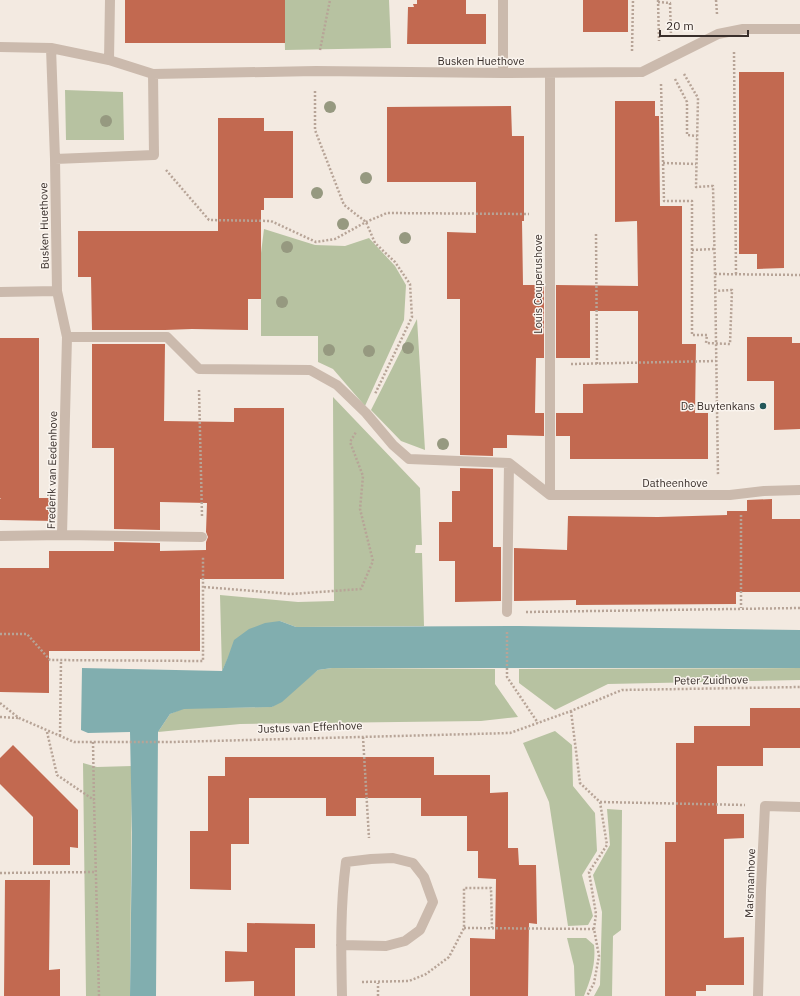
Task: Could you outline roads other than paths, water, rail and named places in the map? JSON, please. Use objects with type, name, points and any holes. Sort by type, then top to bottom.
[{"type":"street","points":[[109,60],[110,0]]},
{"type":"street","points":[[503,0],[503,73]]},
{"type":"street","name":"Busken Huethove","points":[[0,47],[51,48],[109,60],[153,74],[316,71],[503,73],[642,72],[718,34],[743,29],[800,29]]},
{"type":"street","name":"Busken Huethove","points":[[51,48],[55,159],[57,291]]},
{"type":"street","name":"Louis Couperushove","points":[[550,73],[550,495]]},
{"type":"street","points":[[55,159],[154,155],[153,74]]},
{"type":"street","points":[[0,292],[57,291]]},
{"type":"street","name":"Frederik van Eedenhove","points":[[57,291],[67,337],[62,535],[202,537]]},
{"type":"street","points":[[67,337],[168,337],[199,369],[310,370],[337,385],[366,413],[393,445],[409,459],[509,463],[550,495]]},
{"type":"street","points":[[507,612],[509,463]]},
{"type":"street","name":"Datheenhove","points":[[550,495],[718,495],[800,490]]},
{"type":"street","points":[[0,536],[62,535]]},
{"type":"street","name":"Marsmanhove","points":[[758,996],[765,806],[800,807]]},
{"type":"street","points":[[341,944],[386,946],[405,941],[420,930],[433,902],[424,877],[413,863],[393,858],[370,858],[346,862],[342,889],[341,944],[342,996]]},
{"type":"water","points":[[280,621],[296,627],[519,626],[800,630],[800,668],[332,668],[318,670],[282,702],[272,707],[184,709],[170,714],[158,732],[156,996],[130,996],[132,832],[130,732],[88,733],[81,730],[82,668],[222,671],[234,640],[249,629],[265,623]]},
{"type":"place","name":"De Buytenkans","points":[[763,406]]}]
